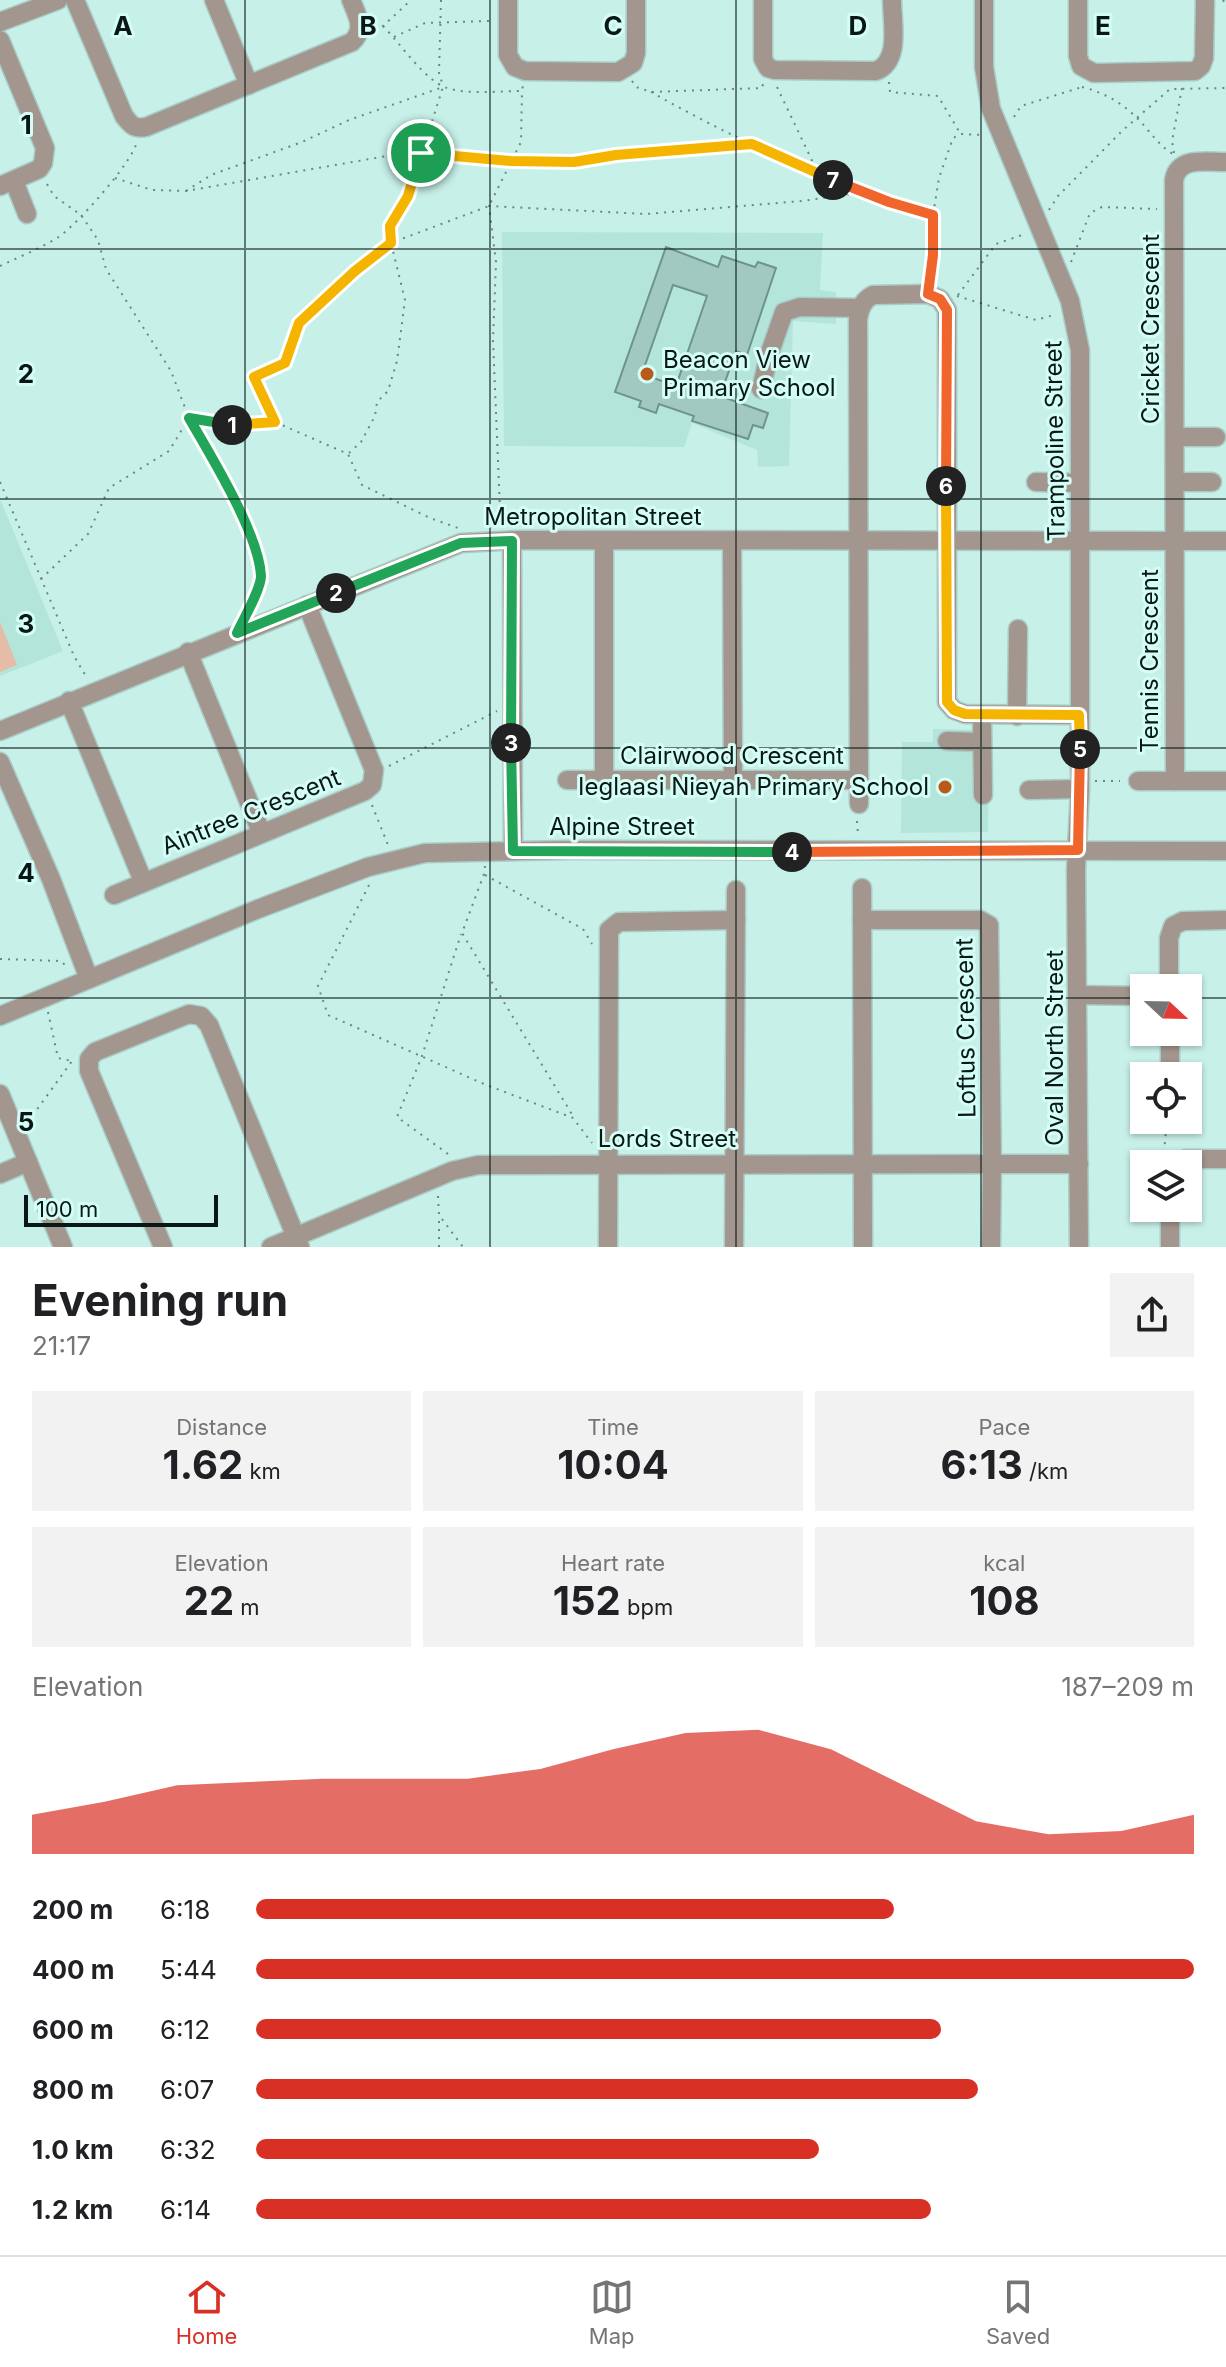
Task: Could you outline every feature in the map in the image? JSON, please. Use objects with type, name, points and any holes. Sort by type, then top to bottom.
[{"type":"street","points":[[0,22],[58,0]]},
{"type":"street","points":[[75,0],[124,116],[138,128],[352,42],[357,37],[360,24],[351,0]]},
{"type":"street","points":[[214,0],[249,85]]},
{"type":"street","points":[[508,0],[508,55],[515,67],[525,71],[625,70],[633,63],[636,53],[636,0]]},
{"type":"street","points":[[763,0],[763,59],[768,68],[876,71],[885,67],[892,55],[892,0]]},
{"type":"street","name":"Trampoline Street","points":[[984,0],[986,88],[991,109],[1072,309],[1080,350],[1079,715],[1086,785],[1078,850]]},
{"type":"street","points":[[1078,0],[1078,56],[1084,79],[1184,80],[1201,66],[1204,58],[1205,0]]},
{"type":"street","points":[[0,40],[45,148],[39,169],[7,183],[27,214]]},
{"type":"street","points":[[1175,163],[1226,162]]},
{"type":"street","name":"Cricket Crescent","points":[[1175,163],[1175,541]]},
{"type":"street","points":[[761,389],[784,312],[800,307],[860,308],[866,298],[873,295],[928,294],[940,299],[947,310],[947,702],[954,710],[965,714],[1079,715]]},
{"type":"street","name":"Clairwood Crescent","points":[[858,811],[860,308]]},
{"type":"street","points":[[1175,437],[1216,437]]},
{"type":"street","points":[[1036,482],[1080,483]]},
{"type":"street","points":[[1175,482],[1212,482]]},
{"type":"street","points":[[512,541],[513,851]]},
{"type":"street","name":"Clairwood Crescent","points":[[604,541],[604,781]]},
{"type":"street","points":[[732,541],[733,781]]},
{"type":"street","name":"Tennis Crescent","points":[[1175,541],[1175,781]]},
{"type":"street","name":"Metropolitan Street","points":[[0,731],[461,543],[1226,541]]},
{"type":"street","name":"Aintree Crescent","points":[[114,895],[370,788],[375,779],[374,770],[307,605]]},
{"type":"street","points":[[1017,716],[1018,629]]},
{"type":"street","points":[[188,652],[261,832]]},
{"type":"street","name":"Aintree Crescent","points":[[69,701],[143,881]]},
{"type":"street","points":[[982,715],[983,795]]},
{"type":"street","points":[[947,741],[982,742]]},
{"type":"street","points":[[0,762],[51,879],[89,979]]},
{"type":"street","name":"Clairwood Crescent","points":[[567,780],[859,780]]},
{"type":"street","name":"Tennis Crescent","points":[[1129,781],[1226,781]]},
{"type":"street","points":[[1029,790],[1086,785]]},
{"type":"street","name":"Oval North Street","points":[[1078,850],[1079,1247]]},
{"type":"street","name":"Alpine Street","points":[[0,1016],[258,909],[381,862],[438,852],[1226,851]]},
{"type":"street","points":[[862,888],[863,1247]]},
{"type":"street","points":[[734,1247],[736,890]]},
{"type":"street","points":[[608,1247],[609,930],[619,922],[736,920]]},
{"type":"street","name":"Loftus Crescent","points":[[862,920],[980,920],[989,925],[992,1163]]},
{"type":"street","points":[[1169,974],[1169,938],[1173,926],[1183,921],[1226,920]]},
{"type":"street","points":[[1078,995],[1130,996]]},
{"type":"street","points":[[163,1247],[89,1071],[81,1060],[189,1014],[201,1016],[209,1025],[298,1242]]},
{"type":"street","points":[[0,1094],[63,1247]]},
{"type":"street","points":[[1202,1159],[1226,1159]]},
{"type":"street","points":[[0,1174],[28,1162]]},
{"type":"street","name":"Lords Street","points":[[271,1247],[298,1242],[465,1166],[608,1163],[1079,1164]]},
{"type":"street","points":[[991,1247],[992,1163]]},
{"type":"street","points":[[1170,1222],[1170,1247]]},
{"type":"path","points":[[357,37],[383,26],[411,0]]},
{"type":"path","points":[[348,454],[361,442],[375,416],[377,402],[388,391],[397,361],[405,300],[390,226],[408,196],[443,87],[439,73],[441,0]]},
{"type":"path","points":[[1223,0],[1226,5]]},
{"type":"path","points":[[394,37],[425,23],[508,22]]},
{"type":"path","points":[[383,26],[443,87]]},
{"type":"path","points":[[885,67],[890,92],[938,96],[961,134]]},
{"type":"path","points":[[651,92],[762,88],[768,68]]},
{"type":"path","points":[[768,68],[819,174]]},
{"type":"path","points":[[625,70],[636,87],[752,144],[864,192],[933,215]]},
{"type":"path","points":[[500,510],[493,340],[496,262],[489,206],[521,142],[525,71]]},
{"type":"path","points":[[1009,124],[1021,106],[1084,79],[1136,117],[1175,163]]},
{"type":"path","points":[[1072,309],[1036,320],[957,295],[996,244],[1025,234],[1038,225],[1058,196],[1136,117],[1170,89],[1184,80],[1226,88]]},
{"type":"path","points":[[1175,163],[1172,141],[1184,80]]},
{"type":"path","points":[[186,191],[211,175],[302,142],[349,120],[443,87],[469,92],[522,91]]},
{"type":"path","points":[[0,266],[60,237],[115,178],[136,150],[138,128]]},
{"type":"path","points":[[928,294],[933,255],[933,215],[939,178],[953,138],[961,134],[988,134]]},
{"type":"path","points":[[115,178],[152,190],[186,191],[410,152],[511,161],[574,162],[616,155],[752,144]]},
{"type":"path","points":[[39,169],[54,196],[81,215],[98,240],[106,269],[171,371],[189,418],[229,490],[254,547],[261,579],[237,633]]},
{"type":"path","points":[[275,422],[254,377],[285,363],[299,323],[355,271],[391,243],[489,206],[646,214],[802,201],[864,192]]},
{"type":"path","points":[[1069,268],[1090,213],[1102,207],[1174,209]]},
{"type":"path","points":[[189,418],[228,425],[275,422],[348,454],[362,485],[430,518],[468,531]]},
{"type":"path","points":[[41,579],[88,534],[109,488],[169,451],[189,418]]},
{"type":"path","points":[[0,482],[74,656],[96,691]]},
{"type":"path","points":[[381,771],[502,709]]},
{"type":"path","points":[[1086,785],[1129,781]]},
{"type":"path","points":[[368,796],[388,845]]},
{"type":"path","points":[[858,811],[858,836]]},
{"type":"path","points":[[465,1166],[397,1117],[422,1056],[485,864]]},
{"type":"path","points":[[484,874],[583,929],[608,972]]},
{"type":"path","points":[[371,880],[318,986],[328,1015],[484,1084],[573,1118]]},
{"type":"path","points":[[462,933],[573,1118],[608,1163]]},
{"type":"path","points":[[0,959],[61,961],[68,969]]},
{"type":"path","points":[[48,1012],[58,1058],[81,1060]]},
{"type":"path","points":[[22,1127],[81,1060]]},
{"type":"path","points":[[436,1178],[439,1247]]},
{"type":"path","points":[[439,1215],[463,1247]]},
{"type":"shaded area","name":"Beacon View Primary School","points":[[502,232],[823,233],[820,290],[836,292],[836,324],[793,321],[789,466],[758,467],[757,450],[692,423],[684,447],[504,446]]},
{"type":"shaded area","points":[[0,499],[63,651],[0,676]]},
{"type":"shaded area","points":[[0,622],[17,665],[0,672]]},
{"type":"shaded area","name":"Ieglaasi Nieyah Primary School","points":[[933,729],[989,730],[988,832],[901,833],[902,742],[933,742]]},
{"type":"building","points":[[666,247],[718,267],[722,256],[755,267],[758,262],[776,268],[747,355],[736,351],[720,396],[768,413],[763,428],[753,425],[748,439],[692,421],[694,416],[659,404],[656,413],[639,407],[641,401],[615,392]],"holes":[[[673,285],[707,296],[676,386],[642,374]]]},
{"type":"place","name":"Beacon View Primary School","points":[[647,374]]},
{"type":"place","name":"Ieglaasi Nieyah Primary School","points":[[945,787]]},
{"type":"route","points":[[752,144],[889,202],[933,215],[933,255],[928,294],[940,299],[947,310],[947,702],[954,710],[965,714],[1079,715],[1078,850],[513,851],[512,541],[471,541],[448,547],[237,633],[261,579],[254,547],[229,490],[189,418],[228,425],[275,422],[254,377],[285,363],[299,323],[355,271],[391,243],[390,226],[408,196],[421,153],[511,161],[574,162],[616,155],[752,144]]}]
